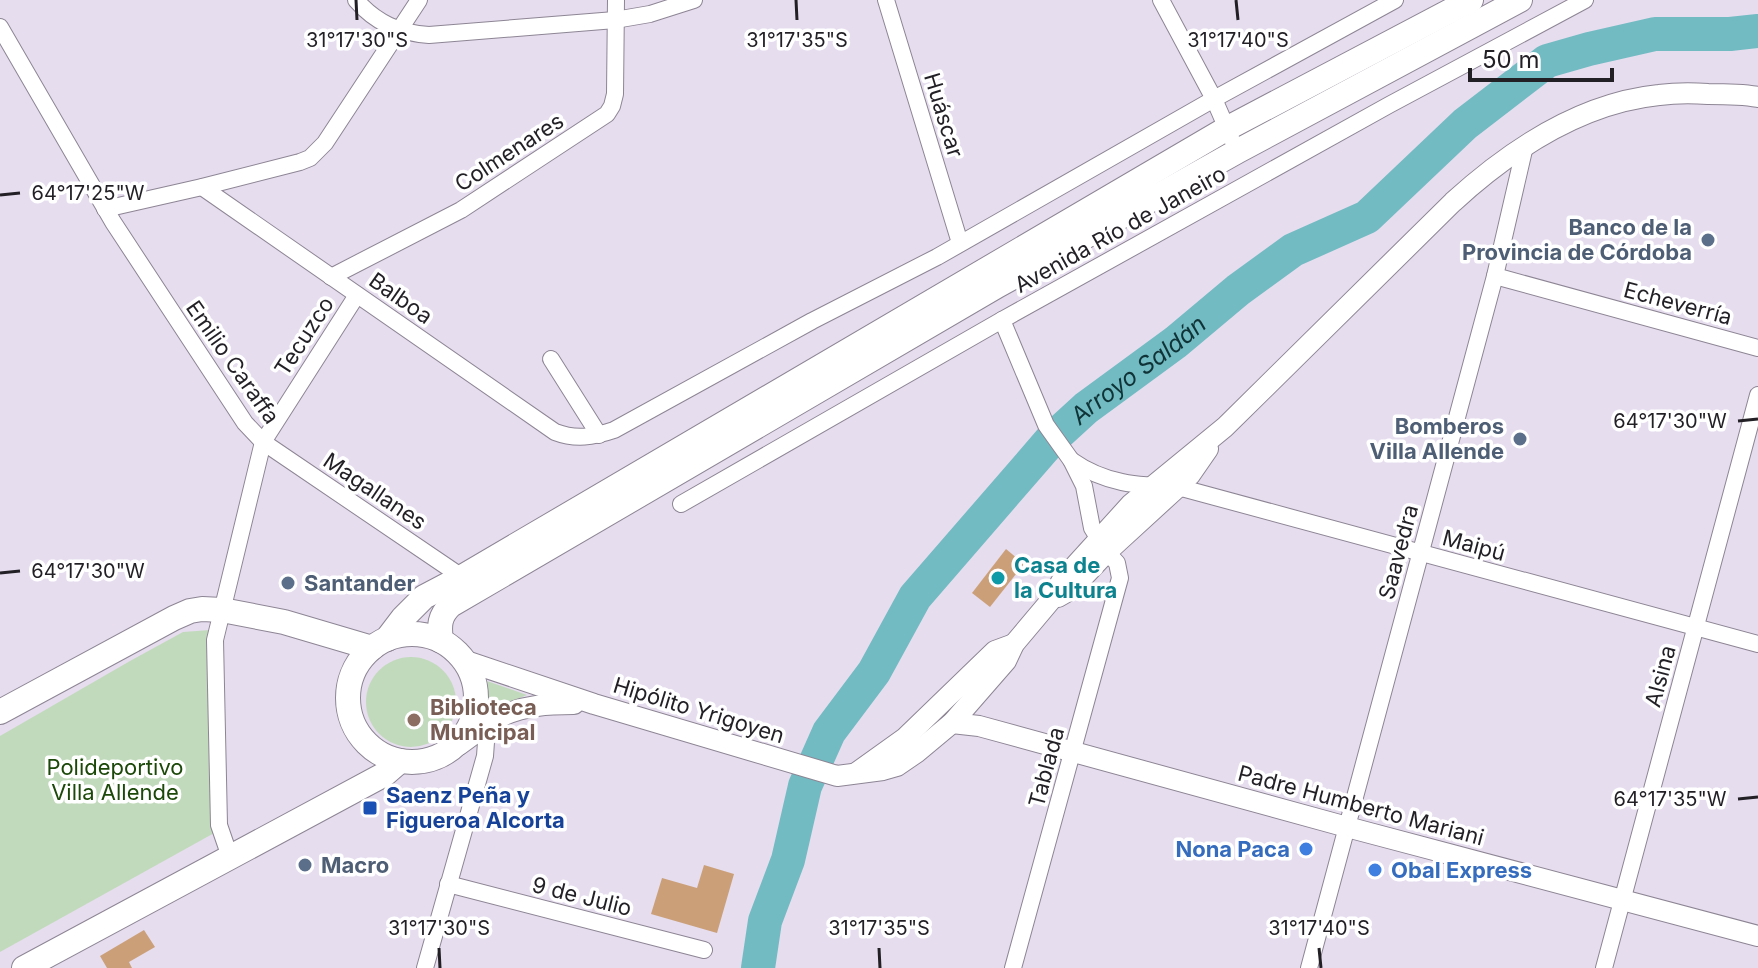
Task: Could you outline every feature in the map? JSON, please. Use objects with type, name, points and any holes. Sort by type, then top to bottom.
[{"type":"main road","points":[[0,712],[174,618],[202,609],[222,610],[380,643],[405,634],[423,635],[441,641],[463,660],[472,678],[476,698],[472,725],[459,745],[439,756],[420,762],[400,761],[380,754],[364,741],[353,723],[348,702],[349,687],[361,659],[380,643],[424,597],[1226,129],[1471,0]]},
{"type":"main road","points":[[441,641],[440,620],[451,605],[997,286],[1238,151],[1520,0]]},
{"type":"main road","points":[[24,968],[385,774],[400,761]]},
{"type":"street","points":[[356,0],[383,23],[400,31],[429,35],[615,20],[650,14],[694,0]]},
{"type":"street","points":[[105,209],[300,162],[316,153],[419,0]]},
{"type":"street","name":"Colmenares","points":[[331,277],[461,210],[607,114],[615,94],[616,0]]},
{"type":"street","name":"Huáscar","points":[[886,0],[960,243]]},
{"type":"street","points":[[1161,0],[1238,151]]},
{"type":"street","points":[[551,359],[599,435],[614,430],[960,243],[1395,0]]},
{"type":"street","name":"Avenida Río de Janeiro","points":[[681,504],[1002,320],[1585,0]]},
{"type":"street","name":"Emilio Caraffa","points":[[0,27],[105,209],[233,407],[263,442],[215,640],[219,825],[230,857]]},
{"type":"street","points":[[845,776],[897,766],[952,723],[1006,661],[1014,644],[1051,600],[1072,589],[1151,486],[1225,427],[1476,181],[1525,146],[1584,115],[1631,99],[1689,93],[1758,97]]},
{"type":"street","name":"Saavedra","points":[[1309,968],[1495,276],[1525,146]]},
{"type":"street","name":"Balboa","points":[[202,187],[555,432],[578,437],[599,435]]},
{"type":"street","name":"Echeverría","points":[[1495,276],[1758,348]]},
{"type":"street","name":"Tecuzco","points":[[263,442],[357,295]]},
{"type":"street","points":[[1002,320],[1046,425],[1071,460],[1084,486],[1092,528],[1102,546]]},
{"type":"street","name":"Alsina","points":[[1604,968],[1758,395]]},
{"type":"street","points":[[1102,546],[1146,516],[1178,487],[1225,427]]},
{"type":"street","name":"Magallanes","points":[[263,442],[462,577]]},
{"type":"street","name":"Maipú","points":[[1071,460],[1091,474],[1109,480],[1178,487],[1758,644]]},
{"type":"street","points":[[1146,516],[1151,486]]},
{"type":"street","name":"Tablada","points":[[1013,968],[1120,578],[1117,563],[1102,546]]},
{"type":"street","points":[[845,776],[905,738],[995,651],[1014,644]]},
{"type":"street","name":"Hipólito Yrigoyen","points":[[463,660],[594,704],[845,776]]},
{"type":"street","points":[[425,968],[485,756],[484,728],[476,698]]},
{"type":"street","name":"Hipólito Yrigoyen","points":[[459,745],[515,710],[548,704],[594,704]]},
{"type":"street","name":"Padre Humberto Mariani","points":[[952,723],[979,726],[1758,936]]},
{"type":"street","name":"9 de Julio","points":[[448,884],[704,950]]},
{"type":"green space","name":"Polideportivo Villa Allende","points":[[210,630],[216,832],[0,952],[0,736],[183,632]]},
{"type":"green space","points":[[411,657],[428,660],[443,670],[453,685],[456,702],[453,719],[443,734],[428,744],[411,747],[394,744],[379,734],[369,719],[366,702],[369,685],[379,670],[394,660]]},
{"type":"green space","points":[[487,681],[527,695],[490,710]]},
{"type":"building","name":"Casa de la Cultura","points":[[1006,549],[1024,564],[990,607],[972,593]]},
{"type":"building","points":[[704,865],[734,874],[717,933],[651,914],[662,878],[697,888]]},
{"type":"building","points":[[144,930],[155,947],[129,962],[132,968],[107,968],[100,956]]},
{"type":"waterway","name":"Arroyo Saldán","points":[[758,968],[765,921],[788,860],[805,786],[829,732],[874,672],[915,597],[1051,440],[1086,408],[1293,250],[1367,217],[1465,124],[1547,61],[1655,34],[1758,31]]},
{"type":"place","name":"Banco de la Provincia de Córdoba","points":[[1708,240]]},
{"type":"place","name":"Bomberos Villa Allende","points":[[1520,439]]},
{"type":"place","name":"Casa de la Cultura","points":[[998,578]]},
{"type":"place","name":"Santander","points":[[288,583]]},
{"type":"place","name":"Biblioteca Municipal","points":[[414,720]]},
{"type":"place","name":"Saenz Peña y Figueroa Alcorta","points":[[370,808]]},
{"type":"place","name":"Nona Paca","points":[[1306,849]]},
{"type":"place","name":"Macro","points":[[305,865]]},
{"type":"place","name":"Obal Express","points":[[1375,870]]}]
